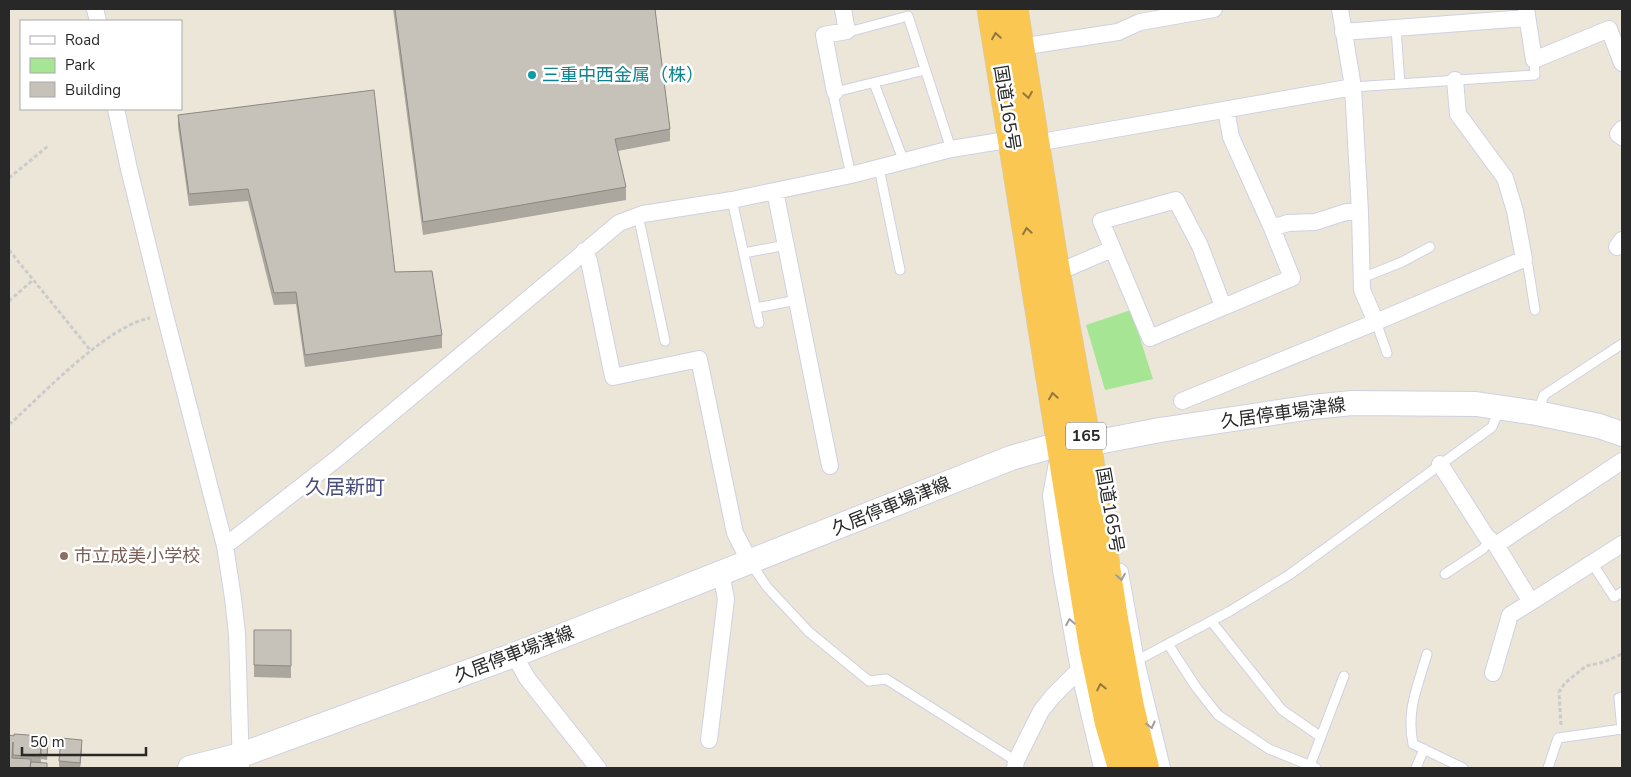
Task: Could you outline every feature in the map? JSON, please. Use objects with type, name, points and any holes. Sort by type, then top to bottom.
[{"type":"highway","name":"国道165号","points":[[991,9],[1057,262],[1092,442],[1114,619],[1130,707],[1145,768]]},
{"type":"highway","name":"国道165号","points":[[1014,9],[1020,47],[1024,141],[1060,444],[1093,647],[1109,724],[1122,768]]},
{"type":"main road","name":"久居停車場津線","points":[[190,768],[241,761],[1011,458],[1060,444],[1092,442],[1312,407],[1352,403],[1467,404],[1500,407],[1599,426],[1622,434]]},
{"type":"street","points":[[835,92],[824,35],[847,30],[843,9]]},
{"type":"street","points":[[1020,47],[1118,32],[1140,22],[1214,9]]},
{"type":"street","points":[[1340,9],[1353,87],[1362,290],[1376,322]]},
{"type":"street","points":[[1343,32],[1526,14],[1534,60],[1609,29],[1621,54]]},
{"type":"street","points":[[1182,401],[1524,259],[1515,211],[1505,178],[1458,114],[1455,80]]},
{"type":"street","points":[[224,546],[339,457],[619,223],[638,216],[732,200],[851,175],[951,150],[1024,141],[1226,110],[1353,87]]},
{"type":"street","points":[[116,110],[165,315],[224,546],[237,634],[241,761]]},
{"type":"street","points":[[1223,306],[1200,246],[1176,200],[1101,221],[1150,338],[1292,278],[1231,137],[1226,110]]},
{"type":"street","points":[[1622,129],[1618,134],[1622,137]]},
{"type":"street","points":[[775,191],[830,466]]},
{"type":"street","points":[[1272,228],[1288,223],[1315,222],[1346,212],[1360,212]]},
{"type":"street","points":[[1057,262],[1112,249]]},
{"type":"street","points":[[584,251],[589,261],[613,377],[699,359],[735,533],[750,562]]},
{"type":"street","name":"国道165号","points":[[1092,442],[1136,661],[1162,768]]},
{"type":"street","name":"国道165号","points":[[1060,444],[1051,496],[1061,570],[1079,670],[1102,768]]},
{"type":"street","points":[[1493,542],[1622,461]]},
{"type":"street","points":[[1440,464],[1531,602]]},
{"type":"street","points":[[1493,673],[1510,615],[1622,544]]},
{"type":"street","points":[[709,740],[726,599],[721,572]]},
{"type":"street","points":[[514,655],[527,678],[598,768]]},
{"type":"street","points":[[1015,764],[1041,710],[1079,670]]},
{"type":"lane","points":[[847,30],[856,30],[906,12],[951,150]]},
{"type":"lane","points":[[1396,28],[1400,84]]},
{"type":"lane","points":[[1353,87],[1535,75],[1534,60]]},
{"type":"lane","points":[[851,175],[834,99],[835,92],[925,70]]},
{"type":"lane","points":[[874,83],[904,162]]},
{"type":"lane","points":[[879,168],[900,270]]},
{"type":"lane","points":[[732,200],[759,323]]},
{"type":"lane","points":[[638,216],[665,341]]},
{"type":"lane","points":[[744,253],[786,246]]},
{"type":"lane","points":[[1362,278],[1402,262],[1430,247]]},
{"type":"lane","points":[[1524,259],[1528,266],[1535,310]]},
{"type":"lane","points":[[756,308],[797,300]]},
{"type":"lane","points":[[1376,322],[1387,353]]},
{"type":"lane","points":[[1537,413],[1544,395],[1622,344]]},
{"type":"lane","points":[[1136,661],[1211,621],[1288,575],[1492,427],[1500,407]]},
{"type":"lane","points":[[1445,574],[1493,542]]},
{"type":"lane","points":[[750,562],[767,587],[808,632],[869,681],[886,679],[1015,764]]},
{"type":"lane","points":[[1592,563],[1614,597],[1622,592]]},
{"type":"lane","points":[[1211,621],[1282,710],[1320,737]]},
{"type":"lane","points":[[1168,644],[1196,687],[1218,715],[1269,749],[1311,767],[1320,737],[1344,676]]},
{"type":"lane","points":[[1427,654],[1411,708],[1410,721],[1413,744],[1463,768]]},
{"type":"lane","points":[[1548,768],[1558,738],[1622,730],[1619,698],[1622,698]]},
{"type":"lane","points":[[1416,768],[1424,749]]},
{"type":"path","points":[[9,178],[48,146]]},
{"type":"path","points":[[9,250],[91,350]]},
{"type":"path","points":[[9,301],[34,280]]},
{"type":"path","points":[[9,422],[11,423],[91,350],[137,320],[165,315]]},
{"type":"path","points":[[1562,737],[1559,692],[1565,683],[1586,666],[1604,662],[1622,654]]},
{"type":"green space","points":[[1131,310],[1153,379],[1105,390],[1086,325]]},
{"type":"building","name":"三重中西金属（株）","points":[[395,9],[655,9],[670,129],[615,139],[626,187],[423,222]]},
{"type":"building","points":[[374,90],[395,272],[432,271],[442,335],[305,355],[296,292],[274,293],[248,189],[189,194],[178,115]]},
{"type":"building","points":[[254,630],[291,630],[291,666],[254,665]]},
{"type":"building","points":[[14,734],[42,736],[40,757],[13,755],[13,742],[12,758],[31,759],[30,768],[9,768],[9,735],[14,736]]},
{"type":"building","points":[[61,738],[82,740],[80,763],[59,761]]},
{"type":"building","points":[[41,743],[48,743],[47,756],[41,755]]},
{"type":"building","points":[[31,762],[47,763],[47,768],[30,768]]},
{"type":"place","name":"三重中西金属（株）","points":[[532,75]]},
{"type":"place","name":"市立成美小学校","points":[[64,556]]},
{"type":"district","name":"久居新町","points":[[345,487]]}]
